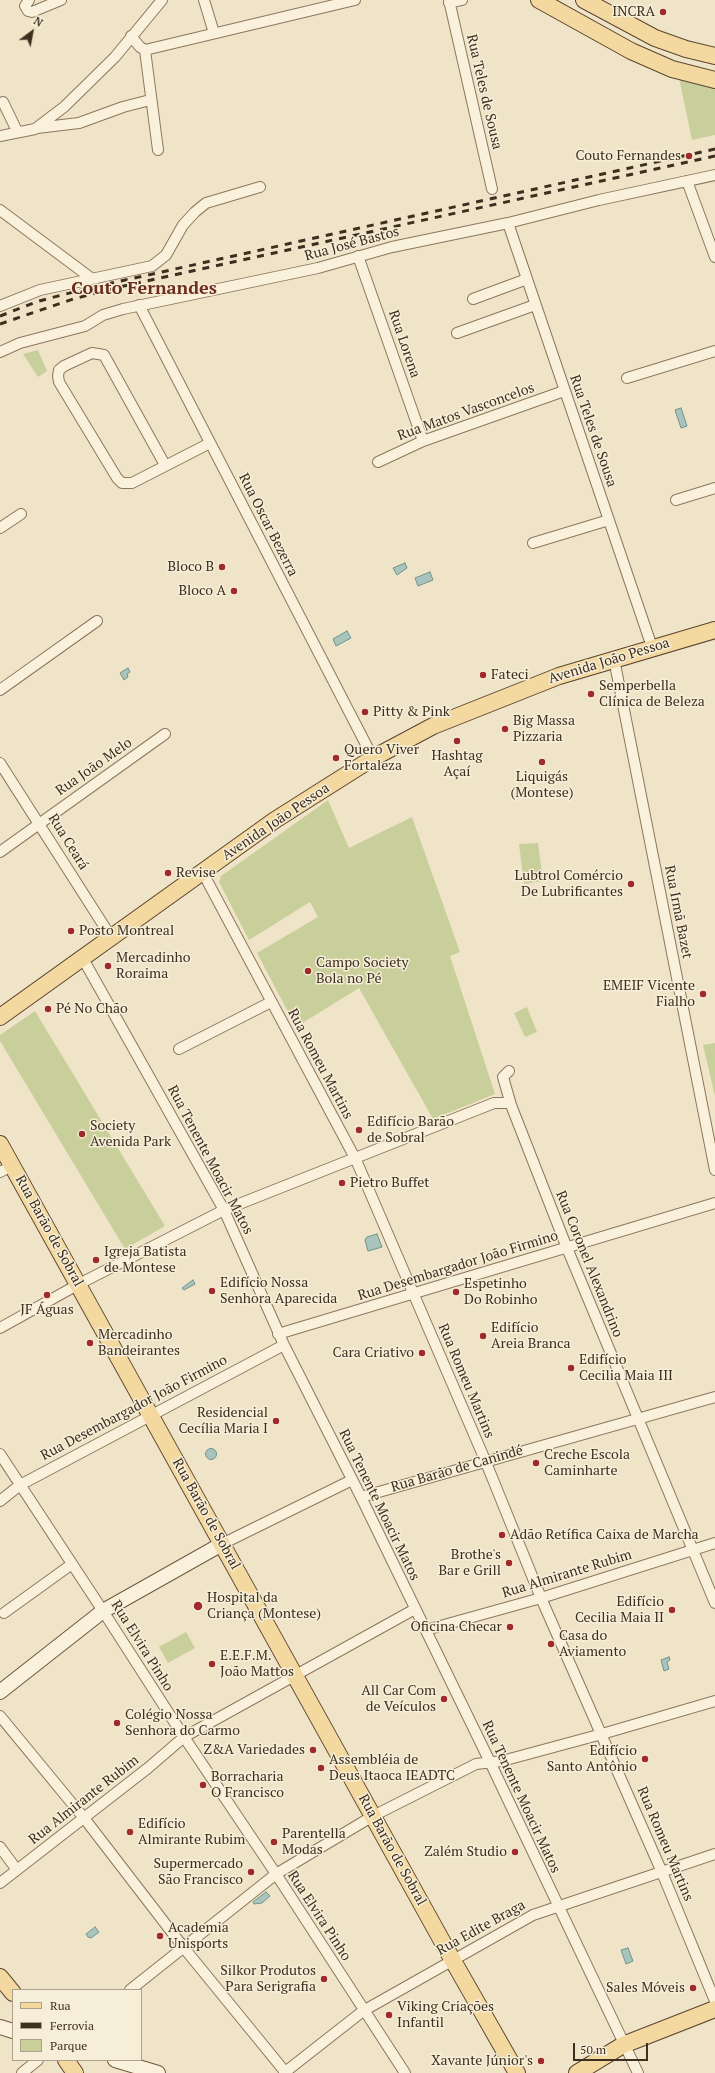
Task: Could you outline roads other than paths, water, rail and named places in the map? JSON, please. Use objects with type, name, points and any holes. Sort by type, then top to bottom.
[{"type":"main road","points":[[539,0],[631,51],[672,69],[715,80]]},
{"type":"main road","points":[[584,0],[655,38],[686,49],[715,56]]},
{"type":"main road","name":"Avenida João Pessoa","points":[[0,1017],[275,820],[374,758],[432,726],[544,681],[652,647],[715,630]]},
{"type":"main road","name":"Rua Barão de Sobral","points":[[0,1144],[6,1169],[79,1284],[294,1675],[517,2073]]},
{"type":"main road","points":[[0,1692],[103,1611],[222,1544]]},
{"type":"main road","points":[[0,1977],[12,1992]]},
{"type":"main road","points":[[577,2073],[624,2045],[715,2009]]},
{"type":"main road","points":[[0,2027],[12,2031]]},
{"type":"main road","points":[[67,2061],[75,2073]]},
{"type":"main road","points":[[118,2061],[158,2073]]},
{"type":"street","points":[[28,0],[25,6],[28,11],[32,12],[61,0]]},
{"type":"street","points":[[35,129],[73,99],[115,56],[162,0]]},
{"type":"street","points":[[204,0],[214,33]]},
{"type":"street","points":[[132,36],[140,47],[145,50],[355,0]]},
{"type":"street","points":[[449,2],[462,0]]},
{"type":"street","name":"Rua Teles de Sousa","points":[[449,2],[492,189]]},
{"type":"street","points":[[145,50],[150,100],[158,150]]},
{"type":"street","points":[[0,136],[17,131],[79,123],[110,111],[150,100]]},
{"type":"street","points":[[3,102],[17,131]]},
{"type":"street","name":"Rua José Bastos","points":[[0,352],[20,343],[85,326],[103,315],[139,305],[318,268],[392,247],[508,223],[599,200],[715,174]]},
{"type":"street","points":[[687,181],[715,257]]},
{"type":"street","points":[[0,306],[40,290],[152,266],[166,255],[184,225],[195,212],[206,203],[260,187]]},
{"type":"street","points":[[0,210],[91,278]]},
{"type":"street","name":"Rua Teles de Sousa","points":[[508,223],[652,647]]},
{"type":"street","name":"Rua Lorena","points":[[358,256],[423,440]]},
{"type":"street","points":[[473,300],[527,279]]},
{"type":"street","name":"Rua Oscar Bezerra","points":[[139,305],[194,402],[210,443],[374,758]]},
{"type":"street","points":[[457,333],[536,305]]},
{"type":"street","points":[[627,378],[715,351]]},
{"type":"street","points":[[165,465],[104,355],[92,353],[64,366],[59,370],[59,382],[117,478],[122,483],[132,483],[210,443]]},
{"type":"street","name":"Rua Matos Vasconcelos","points":[[378,462],[423,440],[564,391]]},
{"type":"street","points":[[676,500],[715,488]]},
{"type":"street","points":[[0,528],[21,514]]},
{"type":"street","points":[[534,543],[609,520]]},
{"type":"street","points":[[0,690],[97,621]]},
{"type":"street","name":"Rua Irmã Bazet","points":[[614,659],[715,1170]]},
{"type":"street","name":"Rua João Melo","points":[[0,852],[165,734]]},
{"type":"street","name":"Rua Ceará","points":[[0,763],[111,937]]},
{"type":"street","name":"Rua Romeu Martins","points":[[203,873],[356,1160],[485,1460],[542,1598],[661,1870],[715,2001]]},
{"type":"street","name":"Rua Tenente Moacir Matos","points":[[82,957],[224,1210],[278,1334],[361,1497],[426,1630],[638,2073]]},
{"type":"street","points":[[179,1049],[271,1002]]},
{"type":"street","name":"Rua Coronel Alexandrino","points":[[509,1072],[503,1077],[511,1105],[567,1248],[715,1603]]},
{"type":"street","points":[[0,1328],[79,1284],[224,1210],[356,1160],[494,1104],[503,1102],[511,1105]]},
{"type":"street","name":"Rua Desembargador João Firmino","points":[[278,1334],[715,1203]]},
{"type":"street","name":"Rua Desembargador João Firmino","points":[[0,1500],[20,1485],[284,1345]]},
{"type":"street","name":"Rua Barão de Canindé","points":[[361,1497],[485,1460],[715,1396]]},
{"type":"street","name":"Rua Elvira Pinho","points":[[0,1454],[184,1738],[276,1874],[405,2073]]},
{"type":"street","points":[[222,1544],[352,1480]]},
{"type":"street","name":"Rua Almirante Rubim","points":[[426,1630],[542,1598],[715,1544]]},
{"type":"street","points":[[4,1613],[72,1564]]},
{"type":"street","name":"Rua Almirante Rubim","points":[[0,1883],[184,1738],[294,1675],[415,1609]]},
{"type":"street","points":[[131,1989],[276,1874],[373,1816],[476,1764],[502,1761],[715,1701]]},
{"type":"street","points":[[0,1716],[84,1818],[184,1948],[285,2073]]},
{"type":"street","points":[[0,1847],[18,1870]]},
{"type":"street","name":"Rua Edite Braga","points":[[285,2073],[364,2011],[452,1959],[533,1915],[661,1870],[715,1854]]},
{"type":"street","points":[[22,2073],[37,2061]]},
{"type":"water","points":[[681,408],[687,426],[681,428],[675,410]]},
{"type":"water","points":[[405,563],[407,568],[397,575],[393,568]]},
{"type":"water","points":[[430,572],[433,580],[418,586],[415,578]]},
{"type":"water","points":[[347,631],[351,638],[336,646],[333,639]]},
{"type":"water","points":[[128,668],[130,672],[127,674],[128,677],[124,680],[120,673]]},
{"type":"water","points":[[377,1234],[382,1247],[368,1251],[365,1240],[367,1237]]},
{"type":"water","points":[[193,1280],[195,1284],[184,1290],[182,1288]]},
{"type":"water","points":[[211,1448],[215,1450],[217,1454],[215,1458],[211,1460],[207,1458],[205,1454],[207,1450]]},
{"type":"water","points":[[669,1657],[670,1660],[667,1662],[669,1669],[664,1671],[661,1660]]},
{"type":"water","points":[[266,1892],[270,1896],[262,1903],[254,1904],[253,1902]]},
{"type":"water","points":[[95,1927],[99,1932],[91,1938],[88,1937],[86,1934]]},
{"type":"water","points":[[628,1948],[633,1961],[626,1964],[621,1950]]},
{"type":"railway","points":[[0,316],[39,301],[85,289],[715,149]]},
{"type":"railway","points":[[0,324],[73,299],[124,286],[715,156]]},
{"type":"place","name":"INCRA","points":[[663,12]]},
{"type":"place","name":"Couto Fernandes","points":[[689,156]]},
{"type":"place","name":"Bloco B","points":[[222,567]]},
{"type":"place","name":"Bloco A","points":[[234,591]]},
{"type":"place","name":"Fateci","points":[[483,675]]},
{"type":"place","name":"Semperbella Clínica de Beleza","points":[[591,694]]},
{"type":"place","name":"Pitty & Pink","points":[[365,712]]},
{"type":"place","name":"Big Massa Pizzaria","points":[[505,729]]},
{"type":"place","name":"Hashtag Açaí","points":[[457,741]]},
{"type":"place","name":"Quero Viver Fortaleza","points":[[336,758]]},
{"type":"place","name":"Liquigás (Montese)","points":[[542,762]]},
{"type":"place","name":"Revise","points":[[168,873]]},
{"type":"place","name":"Lubtrol Comércio De Lubrificantes","points":[[631,884]]},
{"type":"place","name":"Posto Montreal","points":[[71,931]]},
{"type":"place","name":"Mercadinho Roraima","points":[[108,966]]},
{"type":"place","name":"Campo Society Bola no Pé","points":[[308,971]]},
{"type":"place","name":"EMEIF Vicente Fialho","points":[[703,994]]},
{"type":"place","name":"Pé No Chão","points":[[48,1009]]},
{"type":"place","name":"Edifício Barão de Sobral","points":[[359,1130]]},
{"type":"place","name":"Society Avenida Park","points":[[82,1134]]},
{"type":"place","name":"Pietro Buffet","points":[[342,1183]]},
{"type":"place","name":"Igreja Batista de Montese","points":[[96,1260]]},
{"type":"place","name":"Edifício Nossa Senhora Aparecida","points":[[212,1291]]},
{"type":"place","name":"Espetinho Do Robinho","points":[[456,1292]]},
{"type":"place","name":"JF Águas","points":[[47,1295]]},
{"type":"place","name":"Edifício Areia Branca","points":[[483,1336]]},
{"type":"place","name":"Mercadinho Bandeirantes","points":[[90,1343]]},
{"type":"place","name":"Cara Criativo","points":[[422,1353]]},
{"type":"place","name":"Edifício Cecilia Maia III","points":[[571,1368]]},
{"type":"place","name":"Residencial Cecília Maria I","points":[[276,1421]]},
{"type":"place","name":"Creche Escola Caminharte","points":[[536,1463]]},
{"type":"place","name":"Adão Retífica Caixa de Marcha","points":[[502,1535]]},
{"type":"place","name":"Brothe's Bar e Grill","points":[[509,1563]]},
{"type":"place","name":"Hospital da Criança (Montese)","points":[[198,1606]]},
{"type":"place","name":"Edifício Cecilia Maia II","points":[[672,1610]]},
{"type":"place","name":"Oficina Checar","points":[[510,1627]]},
{"type":"place","name":"Casa do Aviamento","points":[[551,1644]]},
{"type":"place","name":"E.E.F.M. João Mattos","points":[[212,1664]]},
{"type":"place","name":"All Car Com de Veículos","points":[[444,1699]]},
{"type":"place","name":"Colégio Nossa Senhora do Carmo","points":[[117,1723]]},
{"type":"place","name":"Z&A Variedades","points":[[313,1750]]},
{"type":"place","name":"Edifício Santo Antônio","points":[[645,1759]]},
{"type":"place","name":"Assembléia de Deus Itaoca IEADTC","points":[[321,1768]]},
{"type":"place","name":"Borracharia O Francisco","points":[[203,1785]]},
{"type":"place","name":"Edifício Almirante Rubim","points":[[130,1832]]},
{"type":"place","name":"Parentella Modas","points":[[274,1842]]},
{"type":"place","name":"Zalém Studio","points":[[515,1852]]},
{"type":"place","name":"Supermercado São Francisco","points":[[251,1872]]},
{"type":"place","name":"Academia Unisports","points":[[160,1936]]},
{"type":"place","name":"Silkor Produtos Para Serigrafia","points":[[324,1979]]},
{"type":"place","name":"Sales Móveis","points":[[693,1988]]},
{"type":"place","name":"Viking Criações Infantil","points":[[389,2015]]},
{"type":"place","name":"Xavante Júnior's","points":[[541,2061]]},
{"type":"district","name":"Couto Fernandes","points":[[144,289]]}]
